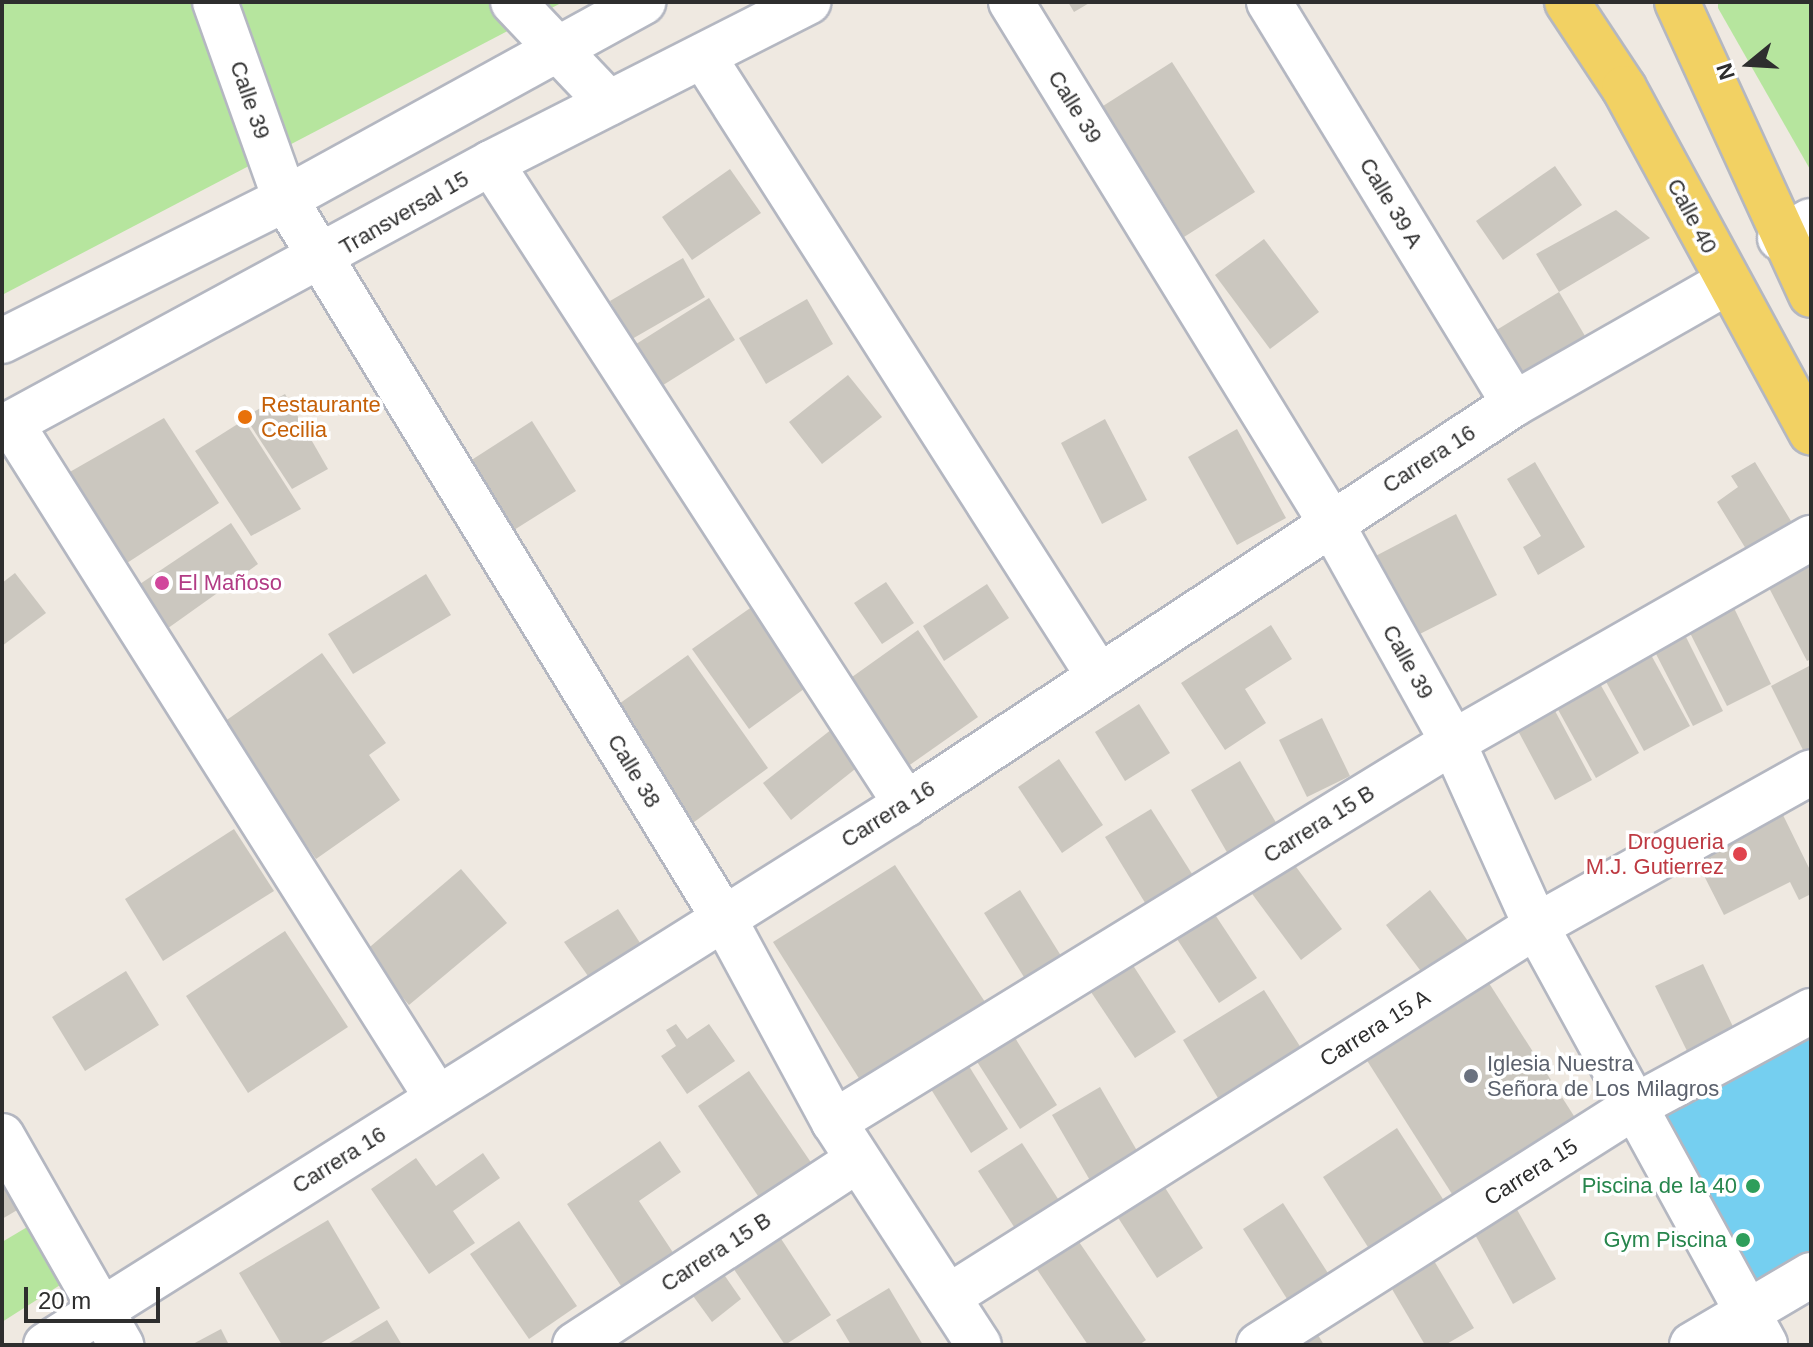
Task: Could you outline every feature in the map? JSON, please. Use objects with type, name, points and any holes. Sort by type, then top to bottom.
[{"type":"main road","name":"Calle 40","points":[[1567,2],[1624,88],[1811,433]]},
{"type":"main road","points":[[1677,2],[1796,230],[1811,295]]},
{"type":"street","name":"Calle 39","points":[[215,2],[285,199]]},
{"type":"street","points":[[513,2],[560,46],[609,103]]},
{"type":"street","points":[[2,341],[285,199],[643,2]]},
{"type":"street","name":"Transversal 15","points":[[7,426],[322,259],[491,163],[808,2]]},
{"type":"street","name":"Calle 39","points":[[1011,2],[1331,523],[1453,742],[1536,926],[1639,1104],[1756,1329]]},
{"type":"street","name":"Calle 39 A","points":[[1269,2],[1514,404]]},
{"type":"street","points":[[703,56],[1098,675]]},
{"type":"street","points":[[491,163],[906,804]]},
{"type":"street","name":"Calle 38","points":[[285,199],[723,917],[834,1122],[979,1345]]},
{"type":"street","name":"Carrera 16","points":[[46,1345],[111,1328],[437,1098],[906,804],[1514,404],[1728,282]]},
{"type":"street","points":[[7,426],[437,1098]]},
{"type":"street","name":"Carrera 15 B","points":[[834,1122],[1453,742],[1811,538]]},
{"type":"street","name":"Carrera 15 A","points":[[948,1297],[1536,926],[1811,772]]},
{"type":"street","name":"Carrera 15","points":[[1259,1345],[1639,1104],[1811,1011]]},
{"type":"street","points":[[2,1136],[111,1328]]},
{"type":"street","name":"Carrera 15 B","points":[[575,1345],[858,1160]]},
{"type":"street","points":[[1692,1345],[1756,1329],[1811,1275]]},
{"type":"green space","points":[[2,2],[563,2],[2,295]]},
{"type":"green space","points":[[1718,2],[1811,2],[1811,171],[1718,8]]},
{"type":"green space","points":[[34,1223],[68,1280],[2,1322],[2,1242]]},
{"type":"water","name":"Piscina de la 40","points":[[1811,1033],[1811,1255],[1748,1293],[1659,1117]]},
{"type":"building","points":[[1068,2],[1091,2],[1074,12]]},
{"type":"building","points":[[1172,62],[1255,192],[1184,237],[1103,106]]},
{"type":"building","points":[[1555,166],[1582,205],[1503,260],[1476,221]]},
{"type":"building","points":[[730,169],[761,213],[692,260],[662,217]]},
{"type":"building","points":[[1616,210],[1650,238],[1559,292],[1536,254]]},
{"type":"building","points":[[1264,239],[1319,312],[1270,349],[1215,275]]},
{"type":"building","points":[[683,258],[705,297],[632,339],[610,301]]},
{"type":"building","points":[[1559,292],[1588,341],[1520,382],[1490,334]]},
{"type":"building","points":[[709,298],[735,340],[660,387],[633,346]]},
{"type":"building","points":[[807,299],[833,344],[766,384],[739,338]]},
{"type":"building","points":[[848,375],[882,417],[822,464],[789,422]]},
{"type":"building","points":[[285,394],[328,469],[292,489],[245,417]]},
{"type":"building","points":[[164,418],[219,503],[127,563],[68,473]]},
{"type":"building","points":[[1105,419],[1147,500],[1102,524],[1061,443]]},
{"type":"building","points":[[244,420],[301,509],[251,536],[195,451]]},
{"type":"building","points":[[532,421],[576,491],[514,530],[470,461]]},
{"type":"building","points":[[1237,429],[1286,518],[1237,545],[1188,457]]},
{"type":"building","points":[[1535,462],[1585,547],[1538,575],[1523,547],[1541,536],[1507,479]]},
{"type":"building","points":[[1755,462],[1791,521],[1746,549],[1717,502],[1738,487],[1731,476]]},
{"type":"building","points":[[1456,514],[1497,595],[1402,643],[1366,561]]},
{"type":"building","points":[[231,523],[258,564],[164,631],[134,588]]},
{"type":"building","points":[[1811,561],[1811,659],[1807,661],[1767,584]]},
{"type":"building","points":[[15,573],[46,613],[2,646],[2,583]]},
{"type":"building","points":[[426,574],[451,615],[353,674],[328,634]]},
{"type":"building","points":[[886,582],[914,623],[882,644],[854,603]]},
{"type":"building","points":[[987,584],[1009,618],[944,661],[923,626]]},
{"type":"building","points":[[763,599],[819,678],[749,729],[692,649]]},
{"type":"building","points":[[1734,608],[1771,684],[1727,706],[1689,631]]},
{"type":"building","points":[[1271,625],[1292,659],[1245,689],[1266,723],[1225,750],[1181,683]]},
{"type":"building","points":[[918,630],[978,717],[904,769],[845,682]]},
{"type":"building","points":[[1685,635],[1723,711],[1693,726],[1654,650]]},
{"type":"building","points":[[322,653],[386,743],[369,755],[400,800],[316,859],[221,724]]},
{"type":"building","points":[[1650,653],[1690,726],[1644,751],[1604,678]]},
{"type":"building","points":[[688,655],[768,768],[690,825],[609,711]]},
{"type":"building","points":[[1811,665],[1811,753],[1806,756],[1771,686]]},
{"type":"building","points":[[1599,682],[1639,753],[1596,778],[1556,706]]},
{"type":"building","points":[[1139,704],[1170,753],[1125,781],[1095,732]]},
{"type":"building","points":[[1554,709],[1592,780],[1555,800],[1517,729]]},
{"type":"building","points":[[1322,718],[1350,776],[1307,797],[1279,740]]},
{"type":"building","points":[[841,722],[869,758],[791,820],[763,783]]},
{"type":"building","points":[[1059,759],[1103,825],[1062,853],[1018,787]]},
{"type":"building","points":[[1240,761],[1281,831],[1232,861],[1191,790]]},
{"type":"building","points":[[1151,809],[1194,877],[1147,906],[1105,837]]},
{"type":"building","points":[[1783,815],[1811,872],[1811,894],[1799,900],[1790,882],[1724,915],[1695,858]]},
{"type":"building","points":[[234,829],[274,891],[163,961],[125,899]]},
{"type":"building","points":[[1288,856],[1342,929],[1301,960],[1247,887]]},
{"type":"building","points":[[895,865],[989,1008],[865,1088],[773,942]]},
{"type":"building","points":[[461,869],[507,923],[409,1005],[364,952]]},
{"type":"building","points":[[1020,890],[1063,959],[1027,982],[984,913]]},
{"type":"building","points":[[1430,890],[1474,949],[1429,982],[1386,925]]},
{"type":"building","points":[[1210,907],[1257,978],[1219,1003],[1173,933]]},
{"type":"building","points":[[618,909],[642,946],[588,976],[564,942]]},
{"type":"building","points":[[285,931],[348,1027],[248,1093],[186,996]]},
{"type":"building","points":[[1127,956],[1176,1032],[1135,1058],[1085,983]]},
{"type":"building","points":[[1703,964],[1737,1035],[1690,1057],[1655,986]]},
{"type":"building","points":[[126,971],[159,1025],[85,1071],[52,1017]]},
{"type":"building","points":[[1487,980],[1581,1127],[1459,1205],[1366,1059]]},
{"type":"building","points":[[1264,990],[1303,1051],[1221,1103],[1183,1040]]},
{"type":"building","points":[[676,1024],[687,1039],[709,1024],[735,1061],[687,1094],[661,1056],[676,1046],[666,1030]]},
{"type":"building","points":[[1012,1033],[1057,1105],[1020,1129],[974,1057]]},
{"type":"building","points":[[967,1063],[1008,1129],[971,1153],[929,1086]]},
{"type":"building","points":[[749,1071],[812,1164],[760,1199],[698,1106]]},
{"type":"building","points":[[1100,1087],[1143,1161],[1095,1189],[1052,1115]]},
{"type":"building","points":[[1397,1128],[1450,1210],[1375,1258],[1323,1177]]},
{"type":"building","points":[[660,1141],[681,1172],[639,1201],[676,1257],[625,1292],[567,1204]]},
{"type":"building","points":[[1022,1143],[1062,1205],[1018,1233],[978,1171]]},
{"type":"building","points":[[483,1153],[500,1178],[453,1211],[475,1243],[429,1274],[371,1189],[416,1158],[436,1186]]},
{"type":"building","points":[[2,1180],[19,1209],[2,1219]]},
{"type":"building","points":[[1164,1186],[1203,1248],[1157,1278],[1117,1216]]},
{"type":"building","points":[[1283,1203],[1335,1284],[1294,1310],[1243,1229]]},
{"type":"building","points":[[1515,1206],[1556,1279],[1513,1304],[1473,1231]]},
{"type":"building","points":[[328,1220],[380,1308],[318,1345],[282,1345],[239,1273]]},
{"type":"building","points":[[519,1221],[577,1306],[529,1339],[470,1254]]},
{"type":"building","points":[[774,1228],[831,1315],[785,1345],[727,1259]]},
{"type":"building","points":[[1075,1236],[1146,1340],[1139,1345],[1088,1345],[1034,1265]]},
{"type":"building","points":[[1433,1259],[1474,1328],[1445,1345],[1425,1345],[1389,1284]]},
{"type":"building","points":[[718,1266],[741,1299],[712,1322],[688,1289]]},
{"type":"building","points":[[889,1288],[923,1345],[851,1345],[836,1320]]},
{"type":"building","points":[[387,1320],[402,1345],[346,1345]]},
{"type":"building","points":[[221,1329],[229,1345],[191,1345]]},
{"type":"building","points":[[1315,1330],[1324,1345],[1289,1345]]},
{"type":"place","name":"Restaurante Cecilia","points":[[245,417]]},
{"type":"place","name":"El Mañoso","points":[[162,583]]},
{"type":"place","name":"Drogueria M.J. Gutierrez","points":[[1740,854]]},
{"type":"place","name":"Iglesia Nuestra Señora de Los Milagros","points":[[1471,1076]]},
{"type":"place","name":"Piscina de la 40","points":[[1753,1186]]},
{"type":"place","name":"Gym Piscina","points":[[1743,1240]]}]
